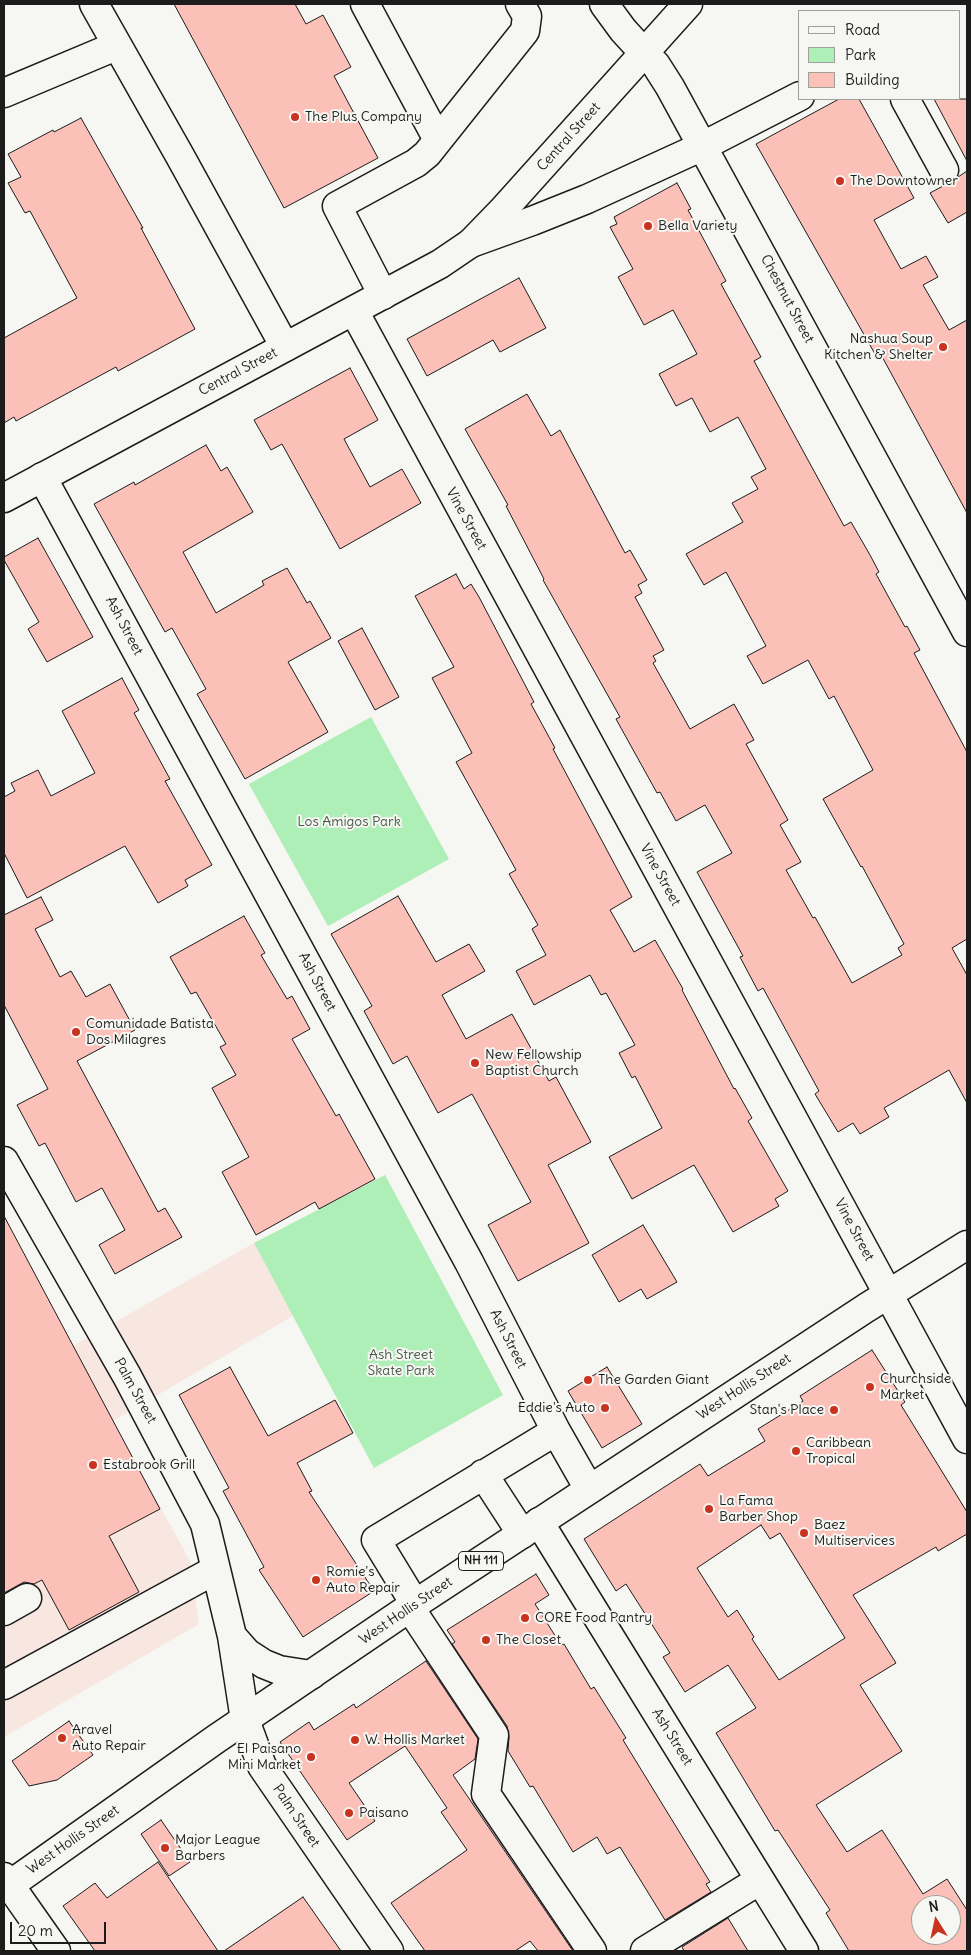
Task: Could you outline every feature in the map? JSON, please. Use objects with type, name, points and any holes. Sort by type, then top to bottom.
[{"type":"street","points":[[94,4],[285,347]]},
{"type":"street","points":[[365,4],[438,140]]},
{"type":"street","points":[[383,295],[337,206],[416,163],[427,154],[525,31],[527,16],[520,4]]},
{"type":"street","name":"Chestnut Street","points":[[604,4],[623,30],[663,74],[967,632]]},
{"type":"street","name":"Central Street","points":[[4,498],[440,264],[471,243],[496,219],[688,4]]},
{"type":"street","points":[[4,94],[116,46]]},
{"type":"street","name":"Central Street","points":[[471,243],[532,222],[587,199],[703,146],[798,97]]},
{"type":"street","points":[[906,100],[944,170]]},
{"type":"street","name":"Vine Street","points":[[354,310],[967,1439]]},
{"type":"street","name":"Ash Street","points":[[42,477],[469,1262],[556,1431],[589,1489]]},
{"type":"street","name":"Palm Street","points":[[4,1161],[127,1376],[196,1506],[206,1529],[232,1636],[246,1720],[262,1766],[389,1951]]},
{"type":"street","name":"West Hollis Street","points":[[6,1884],[412,1606],[888,1294],[967,1245]]},
{"type":"street","points":[[556,1431],[376,1540],[412,1606],[494,1736],[486,1794],[592,1951]]},
{"type":"street","name":"Ash Street","points":[[483,1474],[531,1528],[760,1880],[804,1951]]},
{"type":"street","points":[[4,1685],[216,1570]]},
{"type":"street","points":[[4,1611],[27,1598]]},
{"type":"street","points":[[232,1636],[248,1653],[264,1664],[279,1670],[310,1675]]},
{"type":"street","points":[[645,1951],[760,1880]]},
{"type":"street","points":[[6,1884],[56,1951]]},
{"type":"shaded area","points":[[4,1216],[73,1346],[254,1243],[293,1316],[113,1421],[190,1561],[199,1624],[4,1737]]},
{"type":"green space","name":"Los Amigos Park","points":[[371,717],[449,859],[328,926],[249,784]]},
{"type":"green space","name":"Ash Street Skate Park","points":[[385,1175],[503,1395],[374,1468],[254,1243]]},
{"type":"building","name":"The Plus Company","points":[[174,4],[295,4],[306,24],[323,15],[351,67],[334,76],[378,158],[284,208]]},
{"type":"building","points":[[967,99],[967,161],[935,100]]},
{"type":"building","points":[[837,100],[860,100],[914,198],[874,220],[901,269],[926,256],[938,277],[923,285],[949,330],[967,320],[967,513],[879,351],[875,354],[756,144]]},
{"type":"building","points":[[81,118],[143,228],[141,228],[195,329],[118,371],[116,367],[16,421],[14,417],[4,423],[4,338],[77,298],[30,211],[25,213],[8,183],[21,177],[8,154],[53,130],[54,132]]},
{"type":"building","points":[[967,171],[967,212],[948,223],[930,193],[952,183]]},
{"type":"building","points":[[677,183],[691,209],[688,210],[726,281],[721,284],[761,357],[754,361],[844,526],[851,522],[870,555],[879,572],[876,574],[920,650],[914,653],[967,752],[967,939],[952,948],[967,975],[967,1103],[949,1070],[884,1108],[889,1117],[860,1134],[853,1123],[838,1132],[815,1094],[819,1091],[763,988],[758,991],[740,957],[743,956],[697,872],[732,853],[705,805],[676,821],[660,792],[657,793],[616,719],[620,717],[543,580],[506,506],[508,505],[465,429],[527,394],[551,436],[560,430],[625,553],[630,550],[647,580],[638,585],[642,593],[635,597],[664,650],[653,656],[656,661],[653,663],[690,729],[734,704],[754,740],[746,744],[788,820],[780,825],[801,862],[786,870],[852,983],[902,955],[898,948],[904,944],[823,799],[873,770],[834,696],[829,699],[808,660],[763,684],[747,656],[766,646],[726,572],[704,585],[686,554],[743,522],[732,503],[758,489],[751,477],[766,469],[738,417],[710,432],[692,398],[676,406],[659,374],[697,354],[673,310],[644,325],[618,277],[633,269],[610,227],[617,224],[614,217]]},
{"type":"building","points":[[519,278],[546,328],[500,352],[493,340],[427,376],[407,339]]},
{"type":"building","points":[[350,368],[378,420],[344,439],[370,487],[402,469],[421,503],[340,549],[282,444],[271,450],[254,420]]},
{"type":"building","points":[[206,445],[221,471],[227,467],[253,512],[183,552],[216,613],[264,585],[262,581],[287,568],[307,603],[310,601],[331,638],[288,662],[328,732],[245,779],[197,694],[206,689],[172,628],[165,632],[94,504],[134,482],[135,485]]},
{"type":"building","points":[[38,538],[93,637],[47,662],[28,629],[39,622],[4,560],[4,557]]},
{"type":"building","points":[[456,574],[464,589],[471,584],[479,597],[534,702],[531,704],[555,748],[553,749],[632,897],[610,910],[634,952],[655,940],[683,989],[734,1089],[752,1118],[748,1121],[788,1191],[775,1199],[779,1206],[733,1232],[694,1165],[632,1199],[609,1157],[662,1128],[635,1076],[632,1078],[619,1053],[635,1045],[606,993],[601,995],[590,975],[534,1005],[516,971],[546,955],[532,929],[538,925],[509,874],[516,870],[456,762],[472,753],[432,678],[454,667],[415,596]]},
{"type":"building","points":[[362,628],[399,697],[375,710],[338,641]]},
{"type":"building","points":[[122,678],[139,710],[134,713],[170,779],[165,781],[212,865],[185,880],[188,886],[158,903],[125,846],[27,898],[4,853],[4,797],[15,791],[11,783],[38,770],[51,796],[95,773],[62,711]]},
{"type":"building","points":[[398,896],[436,962],[469,944],[485,971],[442,995],[466,1039],[512,1014],[549,1081],[556,1077],[591,1142],[548,1165],[589,1243],[518,1281],[488,1225],[531,1202],[472,1094],[438,1113],[407,1056],[393,1064],[364,1011],[372,1006],[331,934]]},
{"type":"building","points":[[41,897],[53,920],[35,929],[60,977],[71,971],[86,997],[110,984],[135,1030],[77,1061],[158,1212],[165,1208],[182,1237],[115,1274],[99,1245],[125,1230],[102,1188],[76,1202],[45,1143],[39,1146],[17,1105],[48,1089],[4,1005],[4,915]]},
{"type":"building","points":[[244,916],[265,953],[261,955],[287,999],[292,996],[310,1029],[292,1039],[336,1116],[339,1114],[375,1179],[319,1209],[315,1202],[256,1235],[222,1172],[249,1157],[212,1088],[236,1075],[220,1047],[226,1044],[196,992],[191,994],[170,957]]},
{"type":"building","points":[[4,1216],[160,1509],[109,1536],[139,1592],[69,1630],[42,1580],[34,1584],[24,1582],[4,1593]]},
{"type":"building","points":[[643,1225],[677,1282],[647,1299],[641,1289],[619,1302],[592,1255]]},
{"type":"building","points":[[872,1350],[905,1402],[901,1405],[967,1512],[967,1534],[938,1551],[936,1547],[853,1595],[896,1663],[860,1685],[902,1751],[816,1805],[847,1852],[882,1830],[923,1894],[947,1879],[957,1895],[911,1895],[911,1945],[961,1945],[961,1901],[967,1910],[967,1951],[849,1951],[826,1913],[830,1910],[778,1830],[775,1831],[716,1733],[756,1708],[728,1665],[685,1692],[663,1657],[670,1653],[626,1584],[616,1591],[584,1539],[700,1464],[708,1476],[765,1441],[758,1429],[803,1401],[800,1396]],"holes":[[[761,1525],[770,1539],[780,1533],[845,1638],[779,1680],[752,1639],[754,1637],[737,1610],[728,1617],[697,1568]]]},
{"type":"building","points":[[230,1367],[268,1436],[335,1400],[353,1433],[297,1463],[312,1491],[309,1492],[374,1591],[303,1637],[259,1570],[264,1567],[223,1491],[229,1488],[179,1395]]},
{"type":"building","name":"Eddie's Auto","points":[[607,1367],[642,1424],[602,1448],[568,1391]]},
{"type":"building","points":[[536,1574],[549,1595],[535,1604],[561,1645],[564,1644],[591,1689],[594,1687],[626,1738],[623,1740],[710,1882],[706,1884],[711,1892],[665,1920],[620,1847],[607,1854],[597,1837],[573,1852],[533,1786],[530,1787],[508,1751],[509,1737],[507,1726],[452,1644],[455,1642],[447,1630]]},
{"type":"building","points":[[426,1661],[478,1739],[475,1759],[453,1775],[573,1951],[538,1951],[530,1941],[515,1951],[425,1951],[391,1903],[467,1850],[441,1812],[447,1808],[405,1746],[349,1783],[375,1821],[347,1840],[280,1742],[309,1722],[314,1730],[354,1704],[356,1708]]},
{"type":"building","name":"Aravel Auto Repair","points":[[69,1721],[93,1755],[57,1780],[29,1786],[12,1761]]},
{"type":"building","name":"Major League Barbers","points":[[161,1820],[190,1862],[169,1876],[141,1834]]},
{"type":"building","points":[[158,1862],[218,1951],[95,1951],[63,1906],[95,1883],[107,1898]]},
{"type":"building","points":[[303,1897],[341,1951],[224,1951]]},
{"type":"building","points":[[728,1918],[748,1951],[684,1951],[682,1947]]},
{"type":"place","name":"The Plus Company","points":[[295,117]]},
{"type":"place","name":"The Downtowner","points":[[840,181]]},
{"type":"place","name":"Bella Variety","points":[[648,226]]},
{"type":"place","name":"Nashua Soup Kitchen & Shelter","points":[[943,347]]},
{"type":"place","name":"Comunidade Batista Dos Milagres","points":[[76,1032]]},
{"type":"place","name":"New Fellowship Baptist Church","points":[[475,1063]]},
{"type":"place","name":"The Garden Giant","points":[[588,1380]]},
{"type":"place","name":"Churchside Market","points":[[870,1387]]},
{"type":"place","name":"Eddie's Auto","points":[[605,1408]]},
{"type":"place","name":"Stan's Place","points":[[834,1410]]},
{"type":"place","name":"Caribbean Tropical","points":[[796,1451]]},
{"type":"place","name":"Estabrook Grill","points":[[93,1465]]},
{"type":"place","name":"La Fama Barber Shop","points":[[709,1509]]},
{"type":"place","name":"Baez Multiservices","points":[[804,1533]]},
{"type":"place","name":"Romie's Auto Repair","points":[[316,1580]]},
{"type":"place","name":"CORE Food Pantry","points":[[525,1618]]},
{"type":"place","name":"The Closet","points":[[486,1640]]},
{"type":"place","name":"Aravel Auto Repair","points":[[62,1738]]},
{"type":"place","name":"W. Hollis Market","points":[[355,1740]]},
{"type":"place","name":"El Paisano Mini Market","points":[[311,1757]]},
{"type":"place","name":"Paisano","points":[[349,1813]]},
{"type":"place","name":"Major League Barbers","points":[[165,1848]]}]
